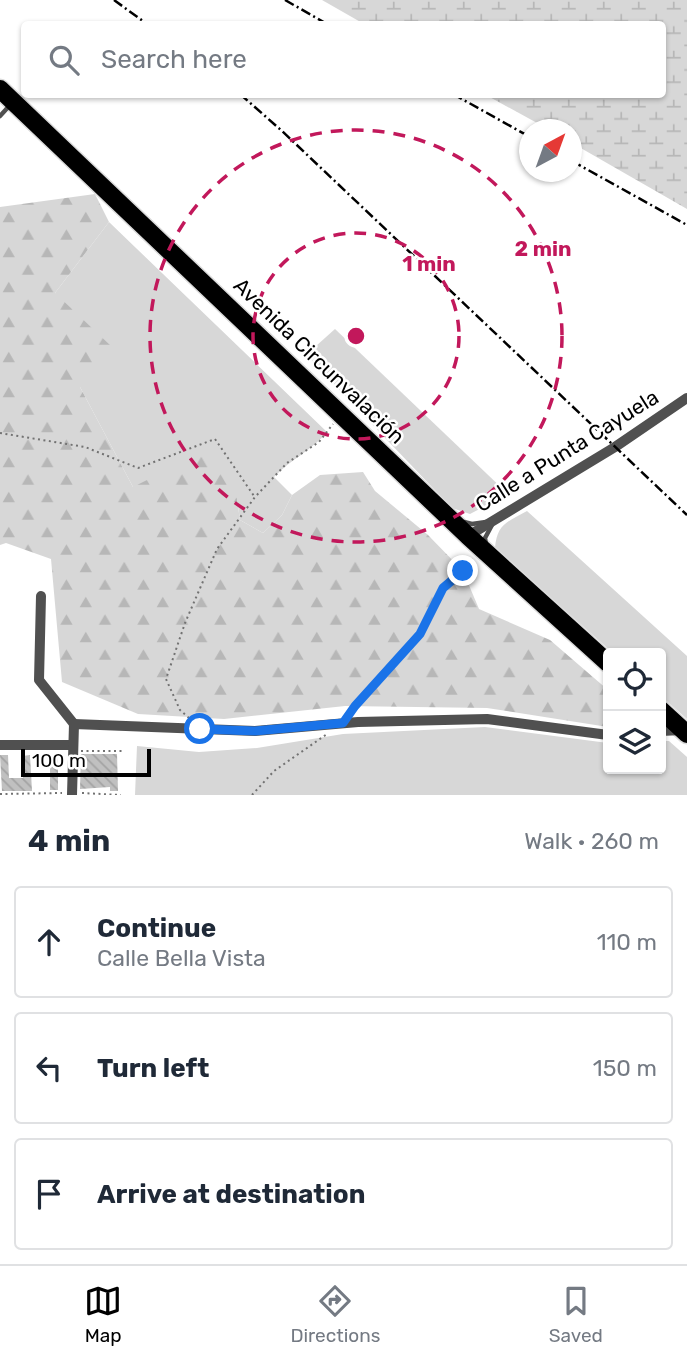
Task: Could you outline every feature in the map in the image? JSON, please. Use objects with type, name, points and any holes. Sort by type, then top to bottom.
[{"type":"highway","name":"Avenida Circunvalación","points":[[4,92],[450,519],[603,658]]},
{"type":"highway","points":[[662,711],[685,732]]},
{"type":"street","name":"Calle a Punta Cayuela","points":[[479,546],[494,521],[615,447],[687,398]]},
{"type":"street","points":[[41,596],[39,680],[74,724],[72,794]]},
{"type":"street","points":[[74,724],[255,731],[343,723],[487,719],[603,734]]},
{"type":"street","points":[[666,731],[685,732]]},
{"type":"street","points":[[0,745],[73,745]]},
{"type":"lane","points":[[0,116],[4,92]]},
{"type":"lane","points":[[450,519],[472,524],[494,521]]},
{"type":"lane","points":[[479,546],[494,521]]},
{"type":"path","points":[[200,729],[180,710],[166,679],[185,623],[217,548],[255,497],[287,463],[319,442],[341,414]]},
{"type":"path","points":[[0,433],[85,447],[138,468],[215,439],[255,497]]},
{"type":"path","points":[[253,795],[274,771],[343,723],[420,634],[443,588],[463,571],[479,546]]},
{"type":"path","points":[[0,794],[121,795]]},
{"type":"green space","points":[[322,0],[687,0],[687,209],[582,149],[582,119],[530,119],[491,98],[666,98],[666,21],[359,21]]},
{"type":"green space","points":[[95,194],[109,222],[55,293],[111,346],[80,387],[133,487],[209,449],[237,499],[240,520],[263,533],[282,515],[292,495],[320,475],[363,472],[375,491],[428,535],[463,571],[479,609],[550,640],[603,686],[603,726],[487,708],[345,706],[224,719],[138,714],[62,682],[51,559],[6,543],[0,545],[0,207]]},
{"type":"green space","points":[[109,222],[327,432],[274,477],[292,495],[282,515],[263,533],[240,520],[237,499],[133,487],[80,387],[55,293]]},
{"type":"green space","points":[[335,329],[508,494],[470,514],[452,508],[306,355]]},
{"type":"green space","points":[[527,511],[687,656],[687,719],[666,700],[666,648],[607,648],[495,548],[498,534],[509,521]]},
{"type":"green space","points":[[485,727],[603,742],[603,774],[666,774],[666,741],[669,741],[687,757],[687,795],[135,795],[137,746],[199,752],[257,748],[343,734]]},
{"type":"building","points":[[58,754],[58,790],[50,790],[50,755]]},
{"type":"building","points":[[81,754],[117,754],[118,791],[110,791],[110,787],[80,789]]},
{"type":"building","points":[[0,755],[8,755],[9,778],[23,778],[22,756],[30,755],[32,791],[2,791]]},
{"type":"railway","points":[[114,0],[143,21]]},
{"type":"railway","points":[[285,0],[322,21]]},
{"type":"railway","points":[[245,98],[687,515]]},
{"type":"railway","points":[[460,98],[519,131]]},
{"type":"railway","points":[[582,167],[687,225]]},
{"type":"route","points":[[200,729],[255,731],[343,723],[420,634],[443,588],[463,571]]}]
